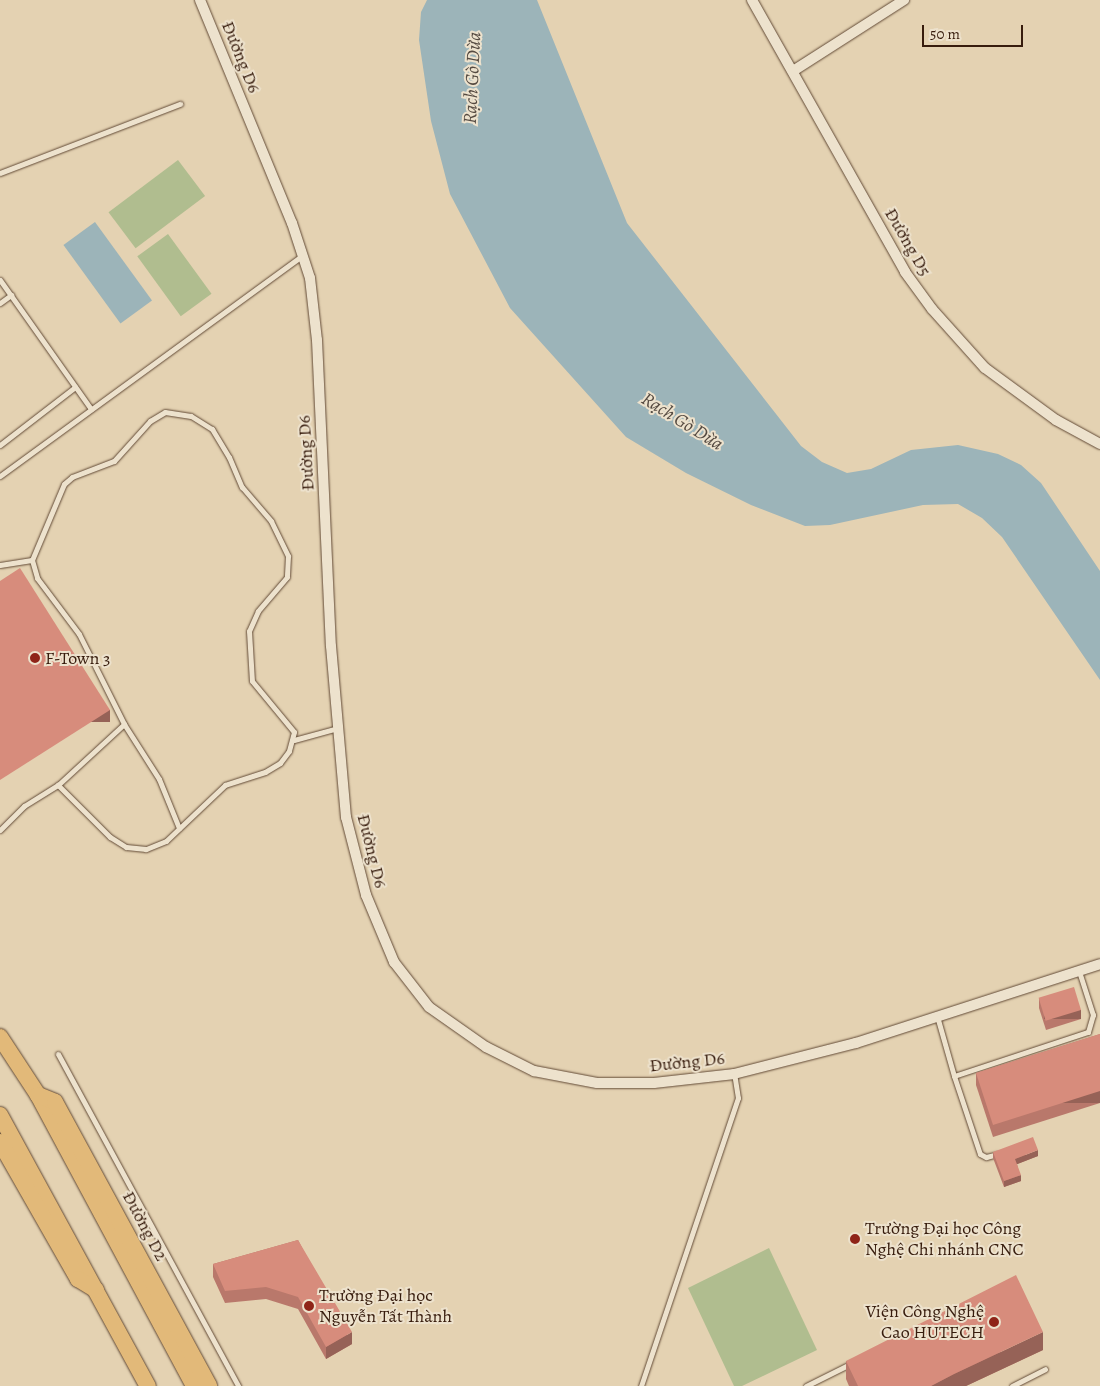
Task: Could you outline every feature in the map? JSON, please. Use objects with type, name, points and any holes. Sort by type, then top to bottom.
[{"type":"main road","name":"Đường D2","points":[[0,1037],[38,1095],[194,1386]]},
{"type":"main road","name":"Đường D2","points":[[38,1095],[56,1102],[209,1386]]},
{"type":"main road","points":[[0,1116],[98,1292],[146,1384]]},
{"type":"main road","points":[[0,1142],[78,1279],[98,1292]]},
{"type":"street","name":"Đường D6","points":[[200,0],[310,278],[317,340],[331,646],[346,817],[366,895],[394,962],[429,1007],[486,1047],[534,1070],[597,1083],[654,1083],[734,1074],[856,1043],[1100,964]]},
{"type":"street","name":"Đường D5","points":[[752,0],[905,272],[932,309],[985,368],[1048,414],[1100,444]]},
{"type":"street","points":[[792,71],[904,0]]},
{"type":"lane","points":[[0,173],[180,104]]},
{"type":"lane","points":[[0,476],[302,256]]},
{"type":"lane","points":[[0,280],[91,408]]},
{"type":"lane","points":[[0,303],[11,295]]},
{"type":"lane","points":[[0,445],[75,387]]},
{"type":"lane","points":[[58,785],[110,837],[126,847],[146,849],[159,845],[179,828],[225,785],[273,768],[286,757],[294,740],[289,723],[252,681],[249,658],[252,621],[287,577],[288,556],[271,522],[242,487],[219,438],[204,422],[178,412],[158,415],[114,461],[68,479],[56,498],[32,560],[37,578],[79,634],[124,724],[159,779],[179,828]]},
{"type":"lane","points":[[0,565],[32,560]]},
{"type":"lane","points":[[0,830],[24,806],[58,785],[124,724]]},
{"type":"lane","points":[[294,740],[338,728]]},
{"type":"lane","points":[[954,1076],[1088,1032],[1093,1015],[1079,970]]},
{"type":"lane","points":[[937,1016],[954,1076],[980,1154],[989,1156],[1009,1150]]},
{"type":"lane","points":[[58,1054],[238,1386]]},
{"type":"lane","points":[[641,1386],[738,1098],[734,1074]]},
{"type":"lane","points":[[806,1386],[858,1360]]},
{"type":"lane","points":[[1012,1386],[1045,1369]]},
{"type":"green space","points":[[178,160],[205,196],[136,248],[109,212]]},
{"type":"green space","points":[[168,234],[211,294],[181,316],[137,256]]},
{"type":"green space","points":[[769,1248],[817,1350],[742,1386],[734,1386],[688,1288]]},
{"type":"water","name":"Rạch Gò Dừa","points":[[427,0],[537,0],[627,223],[801,446],[822,462],[847,473],[871,469],[911,450],[958,445],[998,454],[1021,465],[1041,483],[1100,571],[1100,680],[1002,537],[982,518],[958,504],[923,505],[830,525],[805,526],[751,505],[686,473],[626,437],[510,308],[450,194],[431,121],[419,40],[421,12]]},
{"type":"water","points":[[95,222],[152,300],[120,323],[63,245]]},
{"type":"building","name":"F-Town 3","points":[[20,568],[110,710],[0,780],[0,581]]},
{"type":"building","points":[[1074,987],[1081,1010],[1046,1021],[1039,998]]},
{"type":"building","points":[[1100,1034],[1100,1091],[993,1125],[976,1073]]},
{"type":"building","points":[[1033,1137],[1038,1150],[1015,1159],[1021,1175],[1004,1181],[993,1152]]},
{"type":"building","name":"Trường Đại học Nguyễn Tất Thành","points":[[298,1240],[352,1332],[326,1347],[298,1297],[266,1287],[225,1291],[213,1264]]},
{"type":"building","name":"Viện Công Nghệ Cao HUTECH","points":[[1016,1275],[1043,1332],[931,1386],[858,1386],[846,1361]]},
{"type":"place","name":"F-Town 3","points":[[35,658]]},
{"type":"place","name":"Trường Đại học Công Nghệ Chi nhánh CNC","points":[[855,1239]]},
{"type":"place","name":"Trường Đại học Nguyễn Tất Thành","points":[[309,1306]]},
{"type":"place","name":"Viện Công Nghệ Cao HUTECH","points":[[994,1322]]}]
